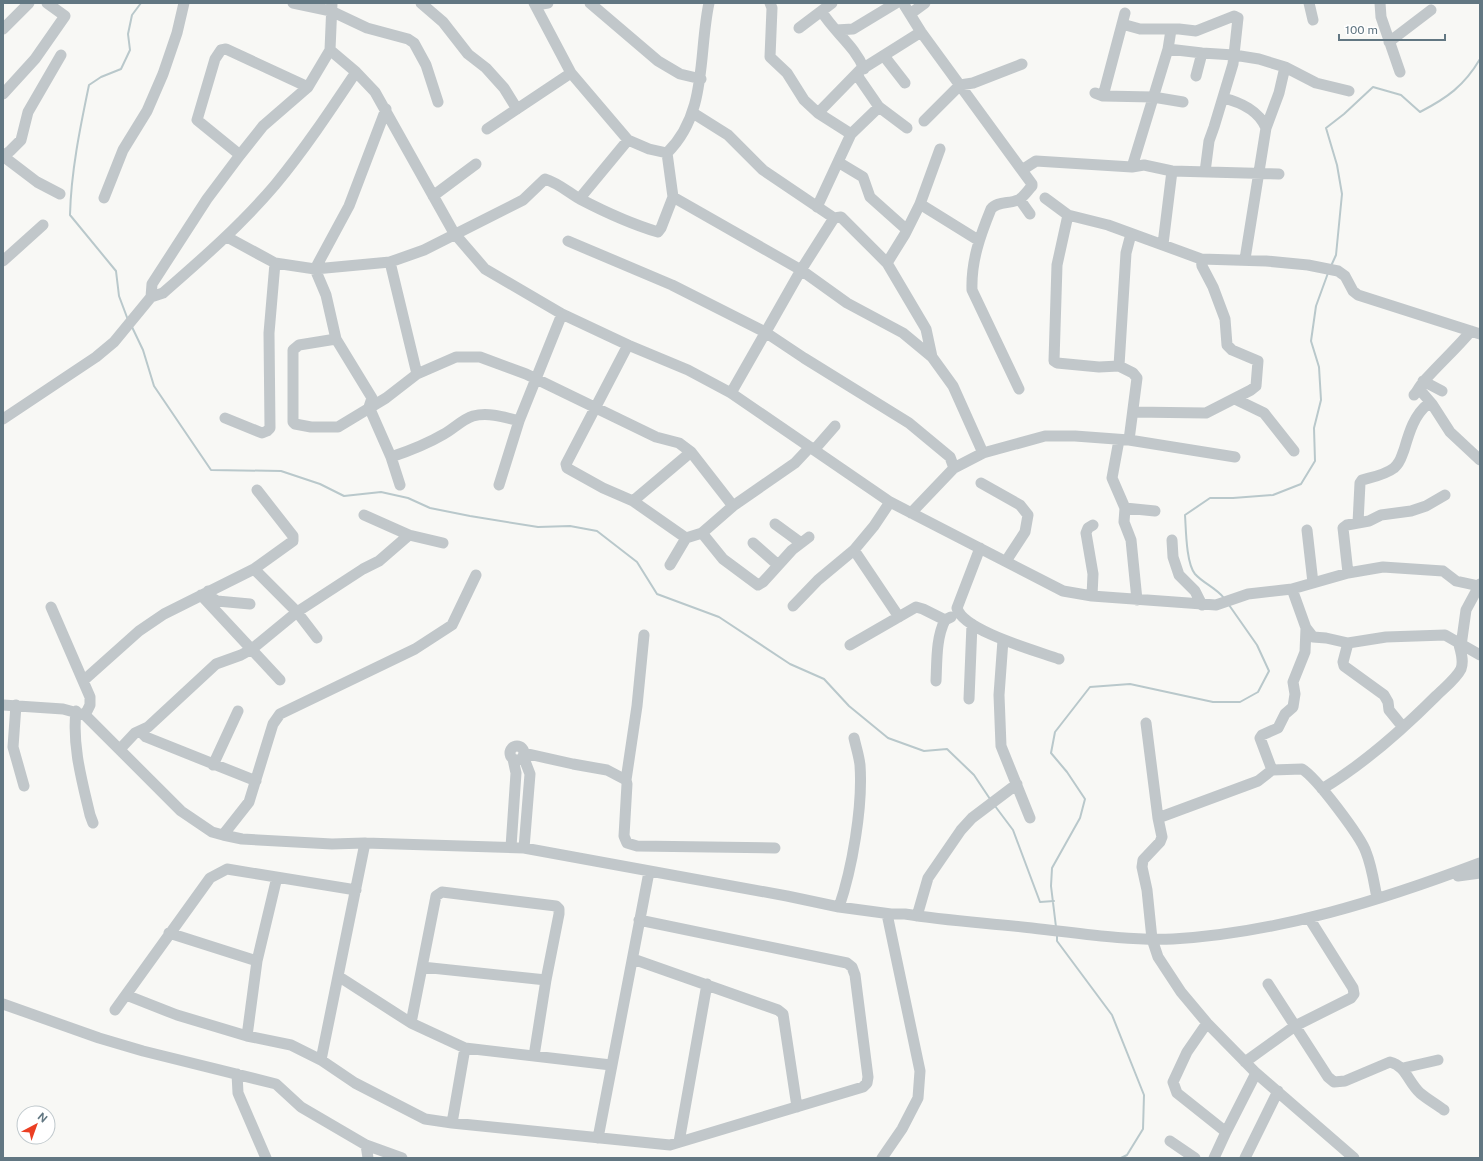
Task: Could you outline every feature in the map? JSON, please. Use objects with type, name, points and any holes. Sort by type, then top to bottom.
[{"type":"street","points":[[3,29],[29,3]]},
{"type":"street","points":[[3,94],[34,59],[65,16],[47,3]]},
{"type":"street","points":[[104,198],[124,150],[147,111],[163,74],[177,33],[184,3]]},
{"type":"street","points":[[293,3],[331,7],[368,28],[408,39],[414,44],[426,65],[438,102]]},
{"type":"street","points":[[421,3],[443,22],[468,54],[486,68],[504,88],[517,109]]},
{"type":"street","points":[[548,3],[535,4],[571,73],[628,140],[649,149],[667,153]]},
{"type":"street","points":[[590,3],[658,61],[680,74],[701,79]]},
{"type":"street","points":[[667,153],[677,143],[693,112],[701,79],[709,3]]},
{"type":"street","points":[[770,3],[772,8],[770,57],[787,73],[804,100],[818,113],[851,134]]},
{"type":"street","points":[[799,28],[832,3]]},
{"type":"street","points":[[841,32],[853,29],[896,3]]},
{"type":"street","points":[[903,3],[921,32],[1022,170],[1032,186],[1020,200],[993,206],[978,240],[972,273],[972,290],[1019,388]]},
{"type":"street","points":[[910,14],[925,3]]},
{"type":"street","points":[[1310,3],[1313,20]]},
{"type":"street","points":[[1380,3],[1381,17],[1388,42],[1400,72]]},
{"type":"street","points":[[3,419],[96,357],[114,342],[135,318],[151,297],[152,284],[207,199],[240,155],[263,126],[308,88],[330,50],[331,7]]},
{"type":"street","points":[[1388,42],[1431,10]]},
{"type":"street","points":[[822,12],[832,27],[841,32],[859,57],[861,71],[859,78],[879,107],[907,128]]},
{"type":"street","points":[[1183,102],[1153,97],[1099,95],[1123,18],[1140,29],[1178,29],[1196,31],[1236,16],[1238,18],[1233,64],[1210,134],[1206,172]]},
{"type":"street","points":[[1132,167],[1168,49],[1170,30]]},
{"type":"street","points":[[818,113],[861,71],[921,32]]},
{"type":"street","points":[[240,155],[197,120],[215,59],[221,50],[226,48],[308,88]]},
{"type":"street","points":[[1168,49],[1234,55],[1259,59],[1285,67],[1316,83],[1349,91]]},
{"type":"street","points":[[330,50],[356,72],[375,92],[386,109],[454,233],[485,269],[562,314],[628,345],[688,370],[731,393],[890,502],[1063,591],[1092,596],[1216,605],[1248,594],[1292,589],[1348,573],[1383,567],[1443,571],[1456,581],[1479,585],[1475,597],[1466,610],[1467,650],[1457,674],[1422,710],[1352,771],[1322,789]]},
{"type":"street","points":[[1196,76],[1202,53]]},
{"type":"street","points":[[60,194],[37,182],[3,156],[21,140],[28,112],[61,55]]},
{"type":"street","points":[[884,56],[905,83]]},
{"type":"street","points":[[924,121],[960,86],[973,83],[1022,64]]},
{"type":"street","points":[[1245,259],[1266,128],[1279,93],[1285,67]]},
{"type":"street","points":[[151,297],[163,293],[227,237],[274,186],[318,128],[356,72]]},
{"type":"street","points":[[488,129],[571,73]]},
{"type":"street","points":[[1223,98],[1244,105],[1264,122],[1266,128]]},
{"type":"street","points":[[817,206],[851,134],[879,107]]},
{"type":"street","points":[[315,269],[349,206],[386,109]]},
{"type":"street","points":[[693,112],[728,134],[763,170],[834,218],[841,217],[887,262],[926,330],[932,357]]},
{"type":"street","points":[[580,198],[628,140]]},
{"type":"street","points":[[887,262],[907,230],[920,204],[940,149]]},
{"type":"street","points":[[227,237],[276,263],[315,269],[390,262],[424,250],[454,233],[523,200],[545,179],[553,181],[580,198],[634,224],[658,232],[673,197],[667,153]]},
{"type":"street","points":[[838,162],[863,177],[870,197],[907,230]]},
{"type":"street","points":[[1022,170],[1036,162],[1132,167],[1144,165],[1172,171],[1260,172],[1279,174]]},
{"type":"street","points":[[434,196],[476,164]]},
{"type":"street","points":[[1162,244],[1172,171]]},
{"type":"street","points":[[673,197],[801,270],[847,303],[903,333],[932,357],[953,386],[983,453]]},
{"type":"street","points":[[1045,198],[1068,215],[1108,225],[1202,259],[1245,259],[1308,265],[1338,271],[1345,276],[1353,291],[1358,295],[1394,305],[1475,333]]},
{"type":"street","points":[[1020,200],[1030,214]]},
{"type":"street","points":[[920,204],[978,240]]},
{"type":"street","points":[[1068,215],[1056,265],[1054,361],[1057,363],[1100,367],[1119,366],[1133,373],[1137,378],[1133,412],[1112,478],[1125,508],[1124,522],[1131,540],[1137,600]]},
{"type":"street","points":[[731,393],[801,270],[834,218]]},
{"type":"street","points":[[3,261],[43,225]]},
{"type":"street","points":[[1119,366],[1126,253],[1131,234]]},
{"type":"street","points":[[568,240],[672,285],[765,332],[909,423],[950,457],[954,468]]},
{"type":"street","points":[[1133,412],[1206,413],[1235,399],[1256,386],[1258,361],[1232,350],[1227,345],[1225,319],[1213,287],[1202,266],[1202,259]]},
{"type":"street","points":[[390,262],[417,374]]},
{"type":"street","points":[[225,418],[262,433],[270,428],[269,333],[276,263]]},
{"type":"street","points":[[315,269],[326,294],[336,339],[372,398],[369,407],[391,457],[400,485]]},
{"type":"street","points":[[500,485],[519,421],[562,314]]},
{"type":"street","points":[[1419,389],[1454,351],[1475,333]]},
{"type":"street","points":[[336,339],[299,345],[293,350],[293,422],[295,424],[311,427],[338,427],[386,398],[417,374],[456,357],[480,357],[526,374],[656,437],[679,444],[691,452],[733,506]]},
{"type":"street","points":[[628,345],[566,464],[567,468],[603,488],[633,501],[686,538]]},
{"type":"street","points":[[1419,389],[1442,391]]},
{"type":"street","points":[[1419,389],[1450,432],[1480,460]]},
{"type":"street","points":[[1235,399],[1264,413],[1294,451]]},
{"type":"street","points":[[1358,523],[1360,484],[1362,480],[1381,476],[1394,469],[1400,462],[1414,420],[1418,413],[1428,404],[1428,400]]},
{"type":"street","points":[[391,457],[408,452],[443,435],[473,416],[500,416],[519,421]]},
{"type":"street","points":[[670,565],[686,538],[702,533],[733,506],[795,463],[812,449],[835,426]]},
{"type":"street","points":[[910,513],[954,468],[983,453],[1045,436],[1124,440],[1235,457]]},
{"type":"street","points":[[633,501],[691,452]]},
{"type":"street","points":[[981,483],[1020,505],[1028,515],[1025,532],[1006,561]]},
{"type":"street","points":[[83,681],[139,631],[164,614],[254,569],[293,541],[293,536],[257,490]]},
{"type":"street","points":[[1348,573],[1343,528],[1381,515],[1411,511],[1426,506],[1445,495]]},
{"type":"street","points":[[793,606],[818,580],[854,550],[874,526],[890,502]]},
{"type":"street","points":[[1125,508],[1155,510]]},
{"type":"street","points":[[364,515],[409,535],[443,543]]},
{"type":"street","points":[[702,533],[723,559],[758,585],[763,582],[778,565],[805,540],[775,524]]},
{"type":"street","points":[[1092,596],[1093,574],[1086,533],[1088,528],[1093,524]]},
{"type":"street","points":[[1307,530],[1313,583]]},
{"type":"street","points":[[120,749],[135,733],[148,728],[216,664],[241,655],[252,648],[297,612],[362,569],[379,561],[409,535]]},
{"type":"street","points":[[1172,540],[1173,557],[1179,575],[1195,591],[1202,605]]},
{"type":"street","points":[[754,543],[778,565]]},
{"type":"street","points":[[980,548],[957,608],[959,614],[972,624],[1003,640],[1059,659]]},
{"type":"street","points":[[854,550],[899,617]]},
{"type":"street","points":[[254,569],[297,612],[317,638]]},
{"type":"street","points":[[223,835],[249,802],[273,724],[280,714],[415,649],[452,625],[476,575]]},
{"type":"street","points":[[1292,589],[1306,628],[1313,637],[1326,638],[1348,643],[1386,637],[1439,634],[1450,636],[1467,650]]},
{"type":"street","points":[[205,593],[217,601],[250,604]]},
{"type":"street","points":[[205,593],[280,680]]},
{"type":"street","points":[[51,607],[90,697],[90,705],[80,713],[74,727],[78,762],[93,823]]},
{"type":"street","points":[[850,645],[916,607],[923,608],[945,620]]},
{"type":"street","points":[[936,681],[937,646],[945,620],[959,614]]},
{"type":"street","points":[[969,699],[972,624]]},
{"type":"street","points":[[1272,770],[1260,738],[1262,735],[1278,728],[1285,714],[1293,707],[1295,694],[1293,682],[1305,652],[1306,628]]},
{"type":"street","points":[[644,635],[637,706],[626,780],[624,836],[627,843],[637,846],[775,848]]},
{"type":"street","points":[[1003,640],[999,695],[1001,746],[1030,818]]},
{"type":"street","points":[[1348,643],[1343,662],[1344,666],[1384,695],[1388,702],[1389,710],[1402,726]]},
{"type":"street","points":[[3,704],[80,713],[120,749],[181,811],[212,832],[223,835],[242,839],[332,844],[365,843],[524,848],[787,896],[839,908],[887,914],[1152,939],[1220,934],[1266,928],[1309,918],[1377,898],[1480,863]]},
{"type":"street","points":[[16,705],[13,747],[24,786]]},
{"type":"street","points":[[213,765],[238,712]]},
{"type":"street","points":[[1146,723],[1158,818],[1162,837],[1160,842],[1143,860],[1142,867],[1147,890],[1152,939],[1162,963],[1181,992],[1207,1023],[1256,1073],[1278,1091],[1350,1157]]},
{"type":"street","points":[[140,731],[146,737],[256,781]]},
{"type":"street","points":[[839,908],[848,880],[859,800],[860,765],[854,738]]},
{"type":"street","points":[[520,756],[607,770],[626,780]]},
{"type":"street","points":[[511,847],[516,773],[520,756]]},
{"type":"street","points":[[520,756],[530,774],[524,848]]},
{"type":"street","points":[[1158,818],[1258,780],[1272,770],[1302,769],[1322,789],[1362,844],[1369,860],[1377,898]]},
{"type":"street","points":[[917,916],[924,886],[932,869],[972,818],[1017,784]]},
{"type":"street","points":[[321,1060],[365,843]]},
{"type":"street","points":[[115,1010],[210,878],[226,869],[356,890]]},
{"type":"street","points":[[598,1138],[649,872]]},
{"type":"street","points":[[1442,877],[1480,873]]},
{"type":"street","points":[[247,1036],[257,962],[277,877]]},
{"type":"street","points":[[411,1023],[436,896],[442,892],[556,906],[559,909],[559,914],[546,980],[534,1056]]},
{"type":"street","points":[[882,1158],[902,1129],[918,1098],[920,1071],[887,914]]},
{"type":"street","points":[[1245,1062],[1295,1026],[1350,998],[1354,994],[1353,988],[1309,918]]},
{"type":"street","points":[[126,995],[177,1015],[247,1036],[291,1045],[321,1060],[355,1083],[425,1119],[452,1123],[670,1145],[863,1087],[867,1083],[868,1077],[855,975],[852,967],[839,960],[639,920]]},
{"type":"street","points":[[169,933],[257,962]]},
{"type":"street","points":[[633,959],[778,1010],[783,1014],[797,1107]]},
{"type":"street","points":[[422,967],[546,980]]},
{"type":"street","points":[[338,976],[411,1023],[465,1048],[612,1064]]},
{"type":"street","points":[[679,1142],[707,984]]},
{"type":"street","points":[[1268,984],[1328,1077],[1334,1082],[1344,1081],[1390,1062],[1403,1068],[1411,1082],[1420,1092],[1444,1110]]},
{"type":"street","points":[[3,1004],[99,1038],[169,1059],[276,1084],[301,1107],[366,1145],[402,1158]]},
{"type":"street","points":[[1207,1023],[1187,1052],[1173,1082],[1174,1088],[1177,1093],[1226,1132]]},
{"type":"street","points":[[452,1123],[465,1048]]},
{"type":"street","points":[[1403,1068],[1438,1060]]},
{"type":"street","points":[[1214,1158],[1256,1073]]},
{"type":"street","points":[[237,1074],[238,1093],[266,1158]]},
{"type":"street","points":[[1248,1157],[1278,1091]]},
{"type":"street","points":[[1170,1141],[1195,1158]]},
{"type":"street","points":[[366,1145],[368,1158]]},
{"type":"waterway","points":[[128,320],[119,296],[116,271],[70,215],[74,166],[89,85],[101,77],[121,69],[130,50],[128,34],[132,15],[141,3]]},
{"type":"waterway","points":[[1331,266],[1336,255],[1342,194],[1337,165],[1326,128],[1344,114],[1373,87],[1401,95],[1420,112],[1439,102],[1461,84],[1468,77],[1480,59]]},
{"type":"waterway","points":[[1224,598],[1198,577],[1192,569],[1187,546],[1185,515],[1210,498],[1273,495],[1301,484],[1315,461],[1314,428],[1321,400],[1319,367],[1311,341],[1316,306],[1328,273]]},
{"type":"waterway","points":[[132,327],[143,350],[154,386],[211,470],[281,471],[320,484],[344,496],[381,492],[408,498],[430,508],[470,516],[538,527],[570,526],[597,531],[637,562],[657,594],[719,617],[790,664],[824,679],[849,706],[888,738],[924,751],[947,749],[974,775],[990,799]]},
{"type":"waterway","points":[[1056,927],[1051,886],[1052,868],[1080,818],[1085,799],[1067,772],[1051,753],[1055,732],[1090,687],[1130,684],[1213,702],[1240,702],[1258,692],[1269,671],[1257,645],[1229,605]]},
{"type":"waterway","points":[[995,806],[1013,830],[1040,902],[1054,901]]},
{"type":"waterway","points":[[1057,935],[1057,941],[1112,1015],[1144,1095],[1143,1129],[1127,1155],[1121,1158]]}]
